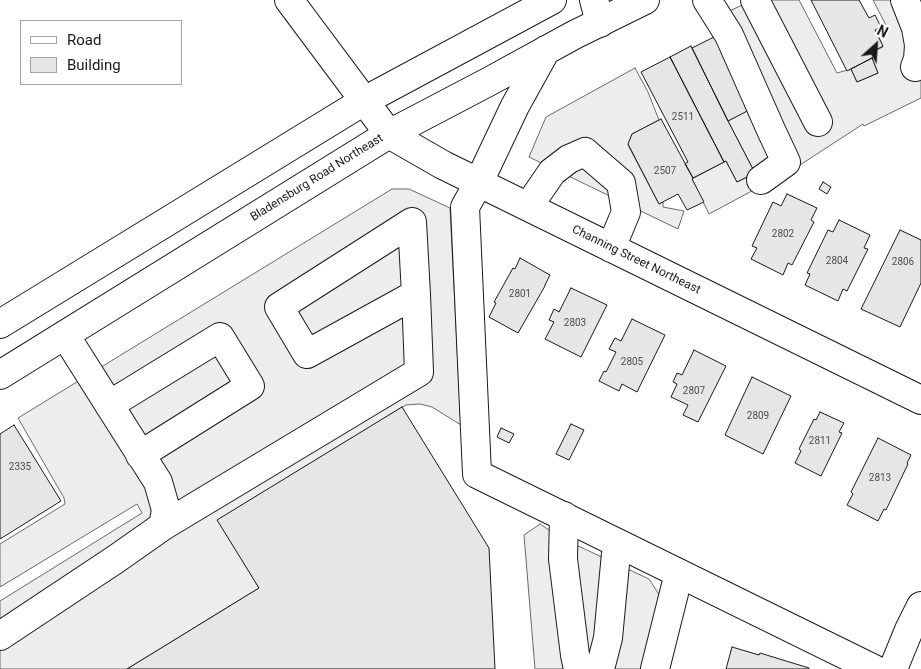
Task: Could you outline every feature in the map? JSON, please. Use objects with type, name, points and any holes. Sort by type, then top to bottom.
[{"type":"main road","name":"Channing Street Northeast","points":[[289,0],[389,134],[443,165],[921,400]]},
{"type":"main road","points":[[0,324],[364,101],[552,0]]},
{"type":"main road","name":"Bladensburg Road Northeast","points":[[0,375],[389,134],[574,35],[597,11],[644,0]]},
{"type":"main road","points":[[707,0],[729,35],[786,162],[761,180]]},
{"type":"main road","points":[[756,0],[818,122]]},
{"type":"main road","points":[[904,0],[916,28],[919,45],[918,59],[915,67]]},
{"type":"main road","points":[[546,50],[515,106],[465,207],[478,474],[874,669]]},
{"type":"main road","points":[[528,207],[552,172],[569,159],[585,152],[621,183],[626,212],[611,248]]},
{"type":"main road","points":[[0,636],[163,526],[420,372],[416,294],[412,222],[279,307],[308,354],[416,294]]},
{"type":"main road","points":[[65,335],[158,482],[166,510],[163,526]]},
{"type":"main road","points":[[109,405],[220,337],[250,386],[140,455]]},
{"type":"main road","points":[[564,516],[563,559],[578,669]]},
{"type":"main road","points":[[600,669],[608,638],[617,543]]},
{"type":"main road","points":[[655,669],[679,573]]},
{"type":"main road","points":[[893,669],[921,606]]},
{"type":"shaded area","points":[[753,0],[799,0],[837,73],[851,69],[857,82],[878,73],[872,58],[874,57],[872,52],[883,47],[879,38],[889,31],[873,0],[921,0],[921,98],[864,126],[863,124],[800,165],[709,214],[692,179],[726,161],[737,182],[755,173],[728,121],[752,108],[710,20]]},
{"type":"shaded area","points":[[635,68],[648,92],[659,120],[632,134],[628,145],[659,204],[663,202],[663,207],[684,211],[678,229],[529,157],[546,117]]},
{"type":"shaded area","points":[[392,189],[409,189],[450,208],[461,425],[432,407],[420,404],[406,405],[218,520],[259,588],[127,669],[0,669],[0,601],[142,513],[137,504],[0,587],[0,544],[65,504],[64,498],[18,418]]},
{"type":"shaded area","points":[[540,524],[561,538],[649,579],[660,596],[644,669],[535,669],[524,535]]},
{"type":"building","points":[[811,0],[859,0],[869,18],[875,15],[881,27],[875,30],[883,46],[872,52],[874,57],[847,71]]},
{"type":"building","points":[[718,35],[753,108],[728,121],[692,48]]},
{"type":"building","points":[[691,46],[755,173],[737,182],[726,161],[724,162],[670,57]]},
{"type":"building","points":[[670,57],[724,162],[693,178],[685,164],[688,162],[641,72]]},
{"type":"building","points":[[872,58],[878,73],[857,82],[851,69]]},
{"type":"building","points":[[661,119],[704,202],[687,210],[678,194],[659,204],[628,144],[632,134]]},
{"type":"building","points":[[823,182],[831,187],[827,194],[819,189]]},
{"type":"building","points":[[787,194],[817,208],[811,220],[814,222],[792,265],[788,263],[783,275],[751,259],[757,248],[752,246],[773,202],[781,206]]},
{"type":"building","points":[[839,220],[870,235],[864,248],[868,249],[847,291],[843,289],[838,301],[805,285],[810,274],[807,273],[828,230],[833,232]]},
{"type":"building","points":[[900,230],[921,240],[921,283],[900,327],[861,309]]},
{"type":"building","points":[[520,258],[550,275],[518,333],[489,317],[496,303],[494,302]]},
{"type":"building","points":[[571,288],[607,305],[581,357],[545,339],[554,322],[549,320],[554,309],[559,312]]},
{"type":"building","points":[[632,319],[665,335],[637,392],[622,384],[619,391],[599,381],[616,352],[609,349],[615,338],[621,341]]},
{"type":"building","points":[[694,350],[726,366],[698,422],[683,415],[688,405],[671,397],[677,384],[673,382],[677,373],[682,375]]},
{"type":"building","points":[[752,377],[791,396],[763,454],[725,435]]},
{"type":"building","points":[[402,407],[489,548],[495,669],[127,669],[259,588],[217,520]]},
{"type":"building","points":[[820,412],[844,423],[839,432],[842,433],[821,476],[795,463],[801,451],[799,449],[814,419],[816,420]]},
{"type":"building","points":[[571,424],[584,430],[569,460],[556,454]]},
{"type":"building","points":[[14,425],[61,501],[0,539],[0,434]]},
{"type":"building","points":[[501,428],[514,434],[509,443],[497,437]]},
{"type":"building","points":[[878,438],[911,455],[886,510],[884,509],[878,521],[847,505],[853,494],[851,492]]},
{"type":"building","points":[[732,647],[759,655],[760,653],[809,669],[726,669]]}]
